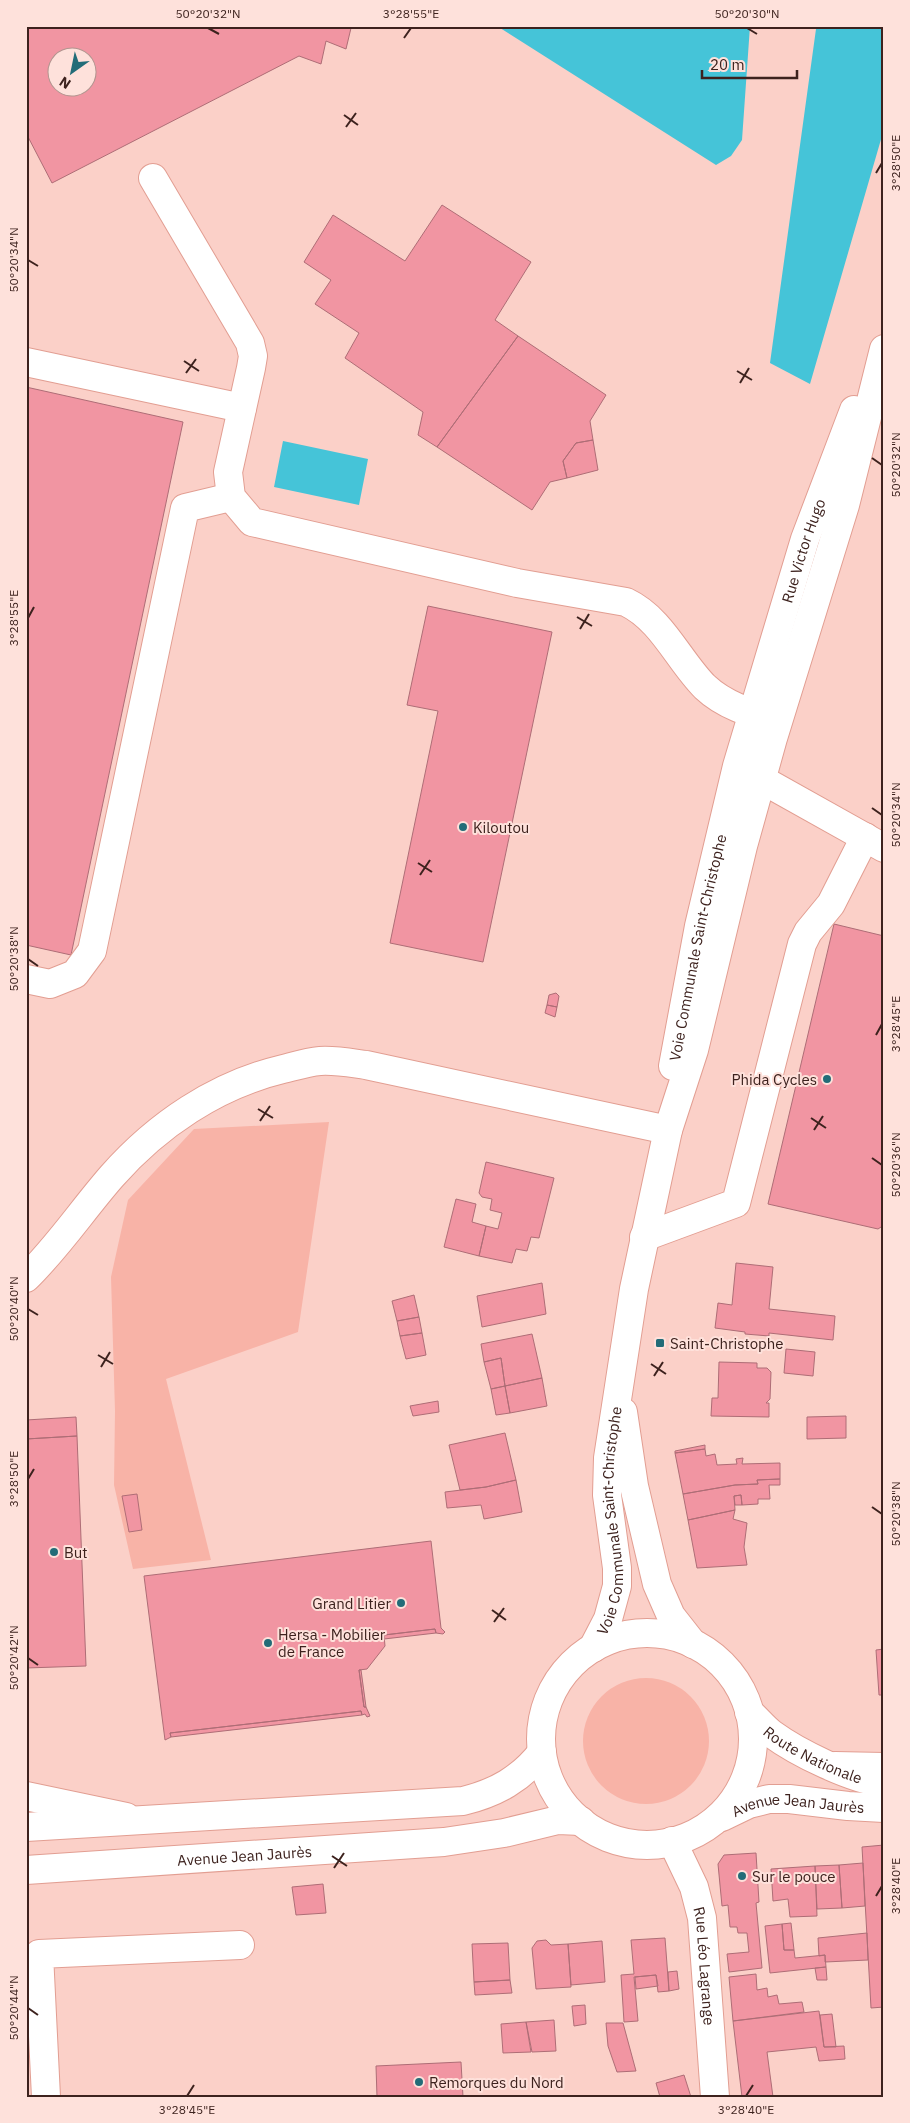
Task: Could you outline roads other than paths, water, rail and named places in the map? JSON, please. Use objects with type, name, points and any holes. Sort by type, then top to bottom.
[{"type":"main road","points":[[153,178],[250,343],[253,356],[228,472],[231,497],[252,522],[517,583],[626,602],[637,607],[653,622],[706,688],[721,699],[778,722]]},
{"type":"main road","name":"Rue Victor Hugo","points":[[737,766],[814,512],[884,340]]},
{"type":"main road","name":"Rue Victor Hugo","points":[[762,779],[845,505],[884,349]]},
{"type":"main road","points":[[26,362],[242,408]]},
{"type":"main road","points":[[26,979],[50,984],[75,974],[92,951],[185,508],[231,497]]},
{"type":"main road","points":[[644,1237],[736,1203],[802,944],[808,932],[831,904],[874,843],[737,766]]},
{"type":"main road","name":"Voie Communale Saint-Christophe","points":[[668,1130],[675,1056],[686,994],[713,864],[737,766]]},
{"type":"main road","name":"Voie Communale Saint-Christophe","points":[[593,1648],[608,1619],[617,1586],[617,1568],[607,1484],[610,1441],[644,1237],[668,1130],[694,1050],[762,779]]},
{"type":"main road","points":[[26,1278],[112,1176],[151,1136],[196,1104],[249,1079],[297,1066],[319,1061],[342,1061],[366,1065],[668,1130]]},
{"type":"main road","name":"Voie Communale Saint-Christophe","points":[[620,1389],[634,1486],[657,1584],[671,1616],[693,1644]]},
{"type":"main road","points":[[642,1633],[663,1634],[693,1644],[710,1654],[725,1668],[742,1693],[749,1712],[752,1742],[748,1772],[734,1799],[714,1821],[698,1831],[672,1841],[653,1844],[624,1842],[597,1832],[581,1821],[557,1794],[546,1770],[542,1752],[542,1724],[550,1697],[559,1680],[571,1665],[593,1648],[622,1636],[642,1633]]},
{"type":"main road","name":"Route Nationale","points":[[749,1712],[779,1738],[798,1751],[861,1778],[884,1783]]},
{"type":"main road","points":[[26,1827],[463,1801],[484,1796],[507,1785],[522,1774],[542,1752]]},
{"type":"main road","points":[[832,1766],[884,1767]]},
{"type":"main road","points":[[26,1796],[142,1820]]},
{"type":"main road","name":"Avenue Jean Jaurès","points":[[714,1821],[749,1804],[770,1799],[884,1808]]},
{"type":"main road","name":"Avenue Jean Jaurès","points":[[26,1870],[444,1842],[504,1833],[558,1820],[581,1821]]},
{"type":"main road","name":"Rue Léo Lagrange","points":[[672,1841],[694,1887],[702,1918],[715,2097]]},
{"type":"main road","points":[[46,2097],[39,1954],[240,1945]]},
{"type":"water","points":[[497,26],[750,26],[742,140],[731,156],[716,165]]},
{"type":"water","points":[[818,26],[876,26],[884,29],[884,129],[810,384],[770,363],[816,29]]},
{"type":"water","points":[[283,441],[368,459],[359,505],[274,487]]},
{"type":"place","name":"Kiloutou","points":[[463,827]]},
{"type":"place","name":"Phida Cycles","points":[[827,1079]]},
{"type":"place","name":"Saint-Christophe","points":[[660,1343]]},
{"type":"place","name":"But","points":[[54,1552]]},
{"type":"place","name":"Grand Litier","points":[[401,1603]]},
{"type":"place","name":"Hersa - Mobilier de France","points":[[268,1643]]},
{"type":"place","name":"Sur le pouce","points":[[742,1876]]},
{"type":"place","name":"Remorques du Nord","points":[[419,2082]]}]
